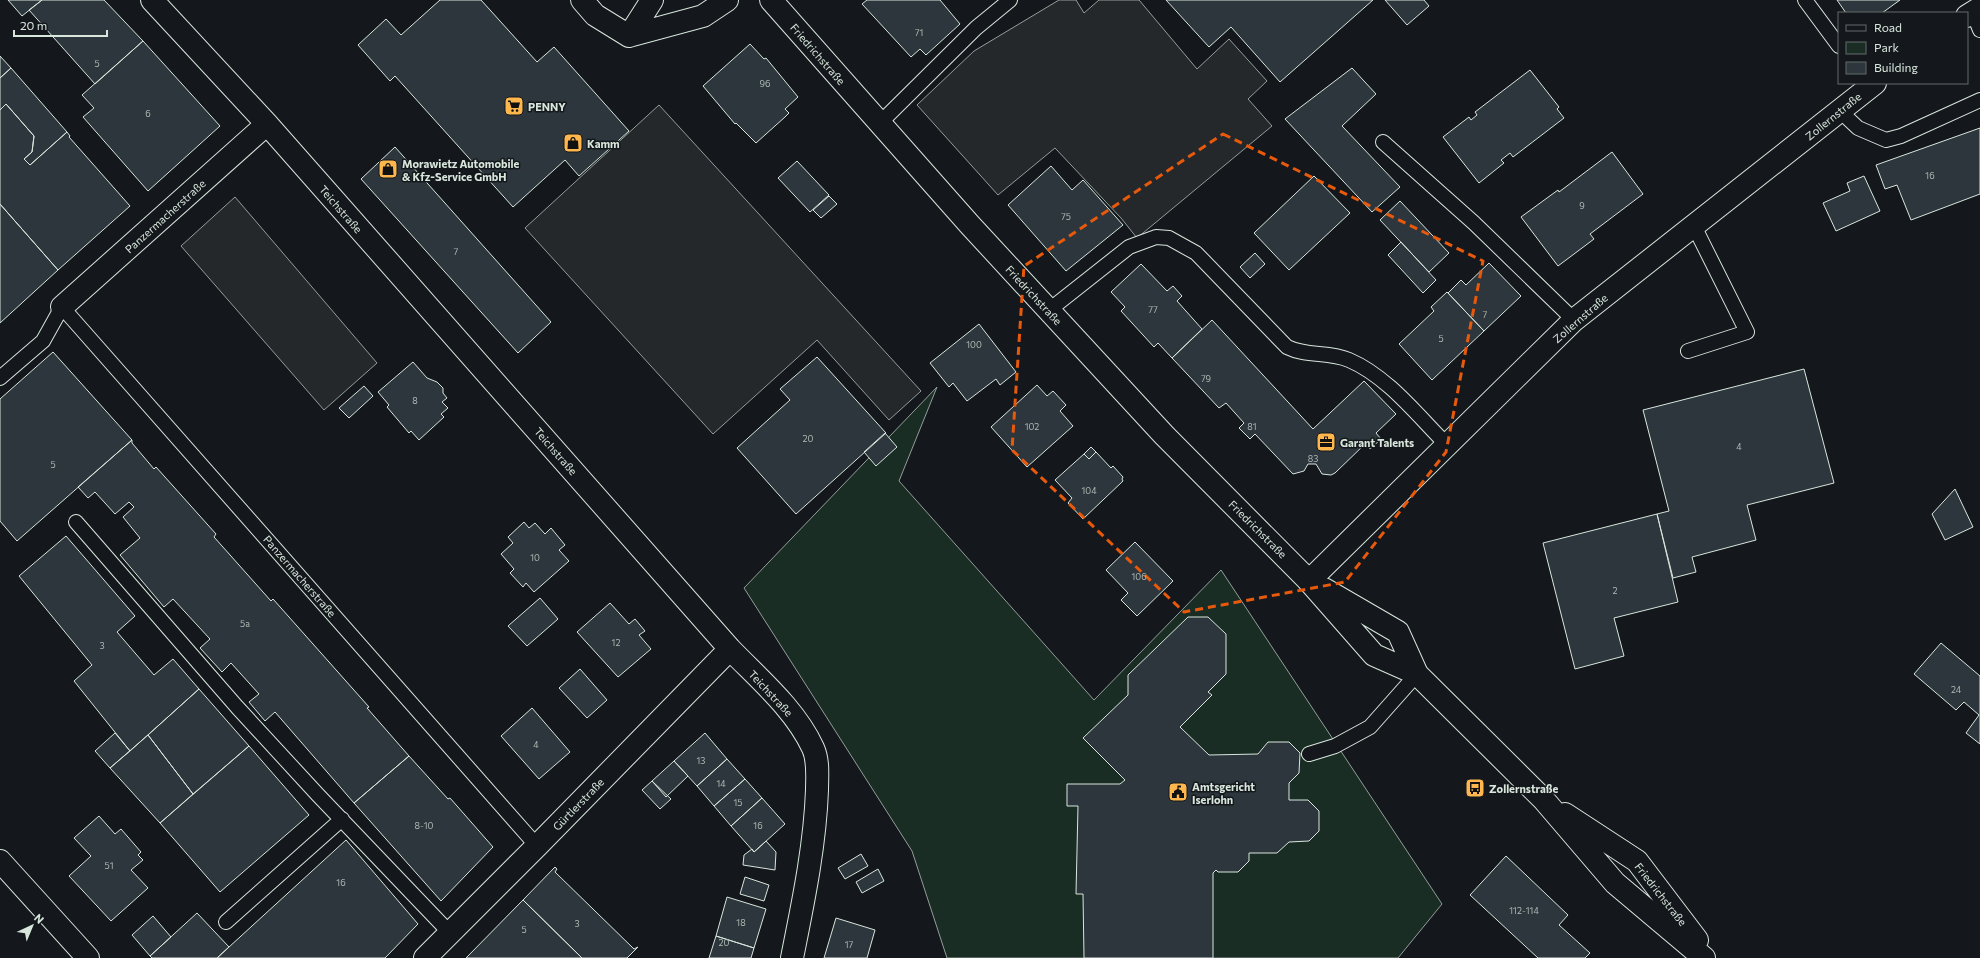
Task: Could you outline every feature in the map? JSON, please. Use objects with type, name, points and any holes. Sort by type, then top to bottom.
[{"type":"street","name":"Teichstraße","points":[[152,0],[267,124],[730,649],[798,721],[814,750],[817,769],[816,815],[802,911],[792,958]]},
{"type":"street","points":[[582,0],[595,15],[629,36],[703,16],[727,0]]},
{"type":"street","points":[[629,36],[652,0]]},
{"type":"street","name":"Friedrichstraße","points":[[771,0],[879,124],[1048,311],[1164,435],[1309,581],[1374,655],[1417,674]]},
{"type":"street","name":"Zollernstraße","points":[[1309,581],[1386,507],[1446,444],[1574,320],[1787,154],[1840,111],[1870,84]]},
{"type":"street","name":"Panzermacherstraße","points":[[62,307],[267,124]]},
{"type":"street","name":"Friedrichstraße","points":[[1309,581],[1398,632],[1417,674],[1544,800],[1615,884],[1704,958]]},
{"type":"street","name":"Gürtlerstraße","points":[[425,958],[730,649]]},
{"type":"street","name":"Friedrichstraße","points":[[1544,800],[1637,861],[1710,958]]},
{"type":"street","points":[[0,861],[88,958]]},
{"type":"lane","points":[[879,124],[976,28],[1010,0]]},
{"type":"lane","points":[[1805,0],[1838,45]]},
{"type":"lane","points":[[1840,111],[1858,128],[1886,140],[1901,136],[1980,100]]},
{"type":"lane","points":[[1383,142],[1474,223],[1574,320]]},
{"type":"lane","points":[[1688,351],[1747,332],[1694,226]]},
{"type":"lane","points":[[1048,311],[1129,247],[1156,237],[1169,238],[1196,254],[1287,347],[1299,353],[1325,353],[1339,356],[1365,368],[1378,377],[1446,444]]},
{"type":"lane","name":"Panzermacherstraße","points":[[0,378],[43,340],[62,307],[537,846]]},
{"type":"lane","points":[[76,522],[237,707],[450,933]]},
{"type":"lane","points":[[1309,754],[1335,746],[1370,727],[1417,674]]},
{"type":"lane","points":[[226,922],[342,819]]},
{"type":"highlighted area","points":[[1223,134],[1483,261],[1446,452],[1345,582],[1184,612],[1012,450],[1024,266]]},
{"type":"green space","points":[[937,387],[899,481],[1094,700],[1221,570],[1442,904],[1398,958],[947,958],[912,851],[744,588]]},
{"type":"shaded area","points":[[1059,0],[1076,0],[1084,13],[1099,0],[1139,0],[1197,69],[1229,39],[1267,81],[1248,99],[1272,126],[1137,238],[1121,218],[1055,148],[998,195],[917,105],[974,51]]},
{"type":"shaded area","points":[[659,105],[921,391],[889,420],[817,340],[713,434],[525,228]]},
{"type":"shaded area","points":[[235,197],[377,363],[324,410],[181,246]]},
{"type":"building","points":[[8,0],[42,0],[22,16]]},
{"type":"building","points":[[42,0],[104,0],[143,41],[95,84],[29,10]]},
{"type":"building","name":"PENNY","points":[[440,0],[481,0],[537,62],[554,47],[629,131],[579,176],[565,160],[513,207],[395,76],[390,81],[358,45],[386,19],[401,35]]},
{"type":"building","points":[[867,0],[940,0],[960,24],[926,55],[920,49],[911,57],[862,4]]},
{"type":"building","points":[[1166,0],[1373,0],[1280,82],[1231,27],[1209,47]]},
{"type":"building","points":[[1385,0],[1424,0],[1429,6],[1407,25]]},
{"type":"building","points":[[1837,0],[1900,0],[1883,12],[1845,12]]},
{"type":"building","points":[[143,41],[220,126],[148,191],[83,117],[94,108],[82,95]]},
{"type":"building","points":[[750,44],[764,59],[766,58],[798,97],[785,109],[789,113],[756,143],[736,123],[735,124],[703,86]]},
{"type":"building","points":[[0,56],[11,68],[0,78]]},
{"type":"building","points":[[11,68],[67,132],[30,165],[24,159],[32,152],[34,136],[6,104],[0,110],[0,78]]},
{"type":"building","points":[[1352,68],[1376,94],[1342,126],[1400,187],[1372,212],[1285,119]]},
{"type":"building","points":[[1530,70],[1559,107],[1557,109],[1564,118],[1513,157],[1510,153],[1501,160],[1504,163],[1479,183],[1443,137],[1469,117],[1471,120],[1477,115],[1475,112]]},
{"type":"building","points":[[6,104],[34,136],[32,152],[24,159],[30,165],[67,132],[70,136],[69,137],[130,206],[58,270],[0,204],[0,110]]},
{"type":"building","points":[[1980,128],[1980,194],[1911,220],[1897,185],[1885,189],[1876,165]]},
{"type":"building","points":[[395,147],[551,322],[518,353],[361,179]]},
{"type":"building","points":[[1612,152],[1643,194],[1590,234],[1594,239],[1558,266],[1521,217],[1558,190],[1559,192]]},
{"type":"building","points":[[797,161],[829,195],[810,212],[778,178]]},
{"type":"building","points":[[1051,166],[1072,190],[1083,180],[1123,225],[1066,271],[1008,205]]},
{"type":"building","points":[[1314,176],[1350,213],[1289,270],[1254,233]]},
{"type":"building","points":[[1864,176],[1880,211],[1836,231],[1823,203],[1850,191],[1847,183]]},
{"type":"building","points":[[829,196],[837,204],[821,218],[813,210]]},
{"type":"building","points":[[1400,201],[1449,253],[1429,272],[1380,220]]},
{"type":"building","points":[[0,204],[58,270],[0,323]]},
{"type":"building","points":[[1401,242],[1436,280],[1423,293],[1388,255]]},
{"type":"building","points":[[1255,253],[1265,264],[1250,278],[1240,267]]},
{"type":"building","points":[[1489,263],[1521,296],[1484,331],[1448,293],[1461,280],[1466,285]]},
{"type":"building","points":[[1141,264],[1167,291],[1173,286],[1182,296],[1177,301],[1202,329],[1172,358],[1158,343],[1154,347],[1121,311],[1125,307],[1111,292]]},
{"type":"building","points":[[1447,292],[1484,331],[1432,380],[1399,344],[1434,311],[1431,307]]},
{"type":"building","points":[[1212,320],[1313,429],[1364,381],[1396,414],[1376,433],[1381,439],[1370,449],[1365,444],[1335,473],[1331,475],[1322,474],[1316,464],[1308,464],[1304,471],[1293,474],[1255,434],[1250,439],[1239,428],[1244,423],[1226,403],[1219,408],[1172,358]]},
{"type":"building","points":[[979,324],[1016,372],[1000,385],[996,379],[967,401],[953,383],[949,387],[930,363]]},
{"type":"building","points":[[53,352],[132,440],[17,541],[0,521],[0,399]]},
{"type":"building","points":[[817,357],[886,433],[796,514],[737,448],[790,400],[780,389]]},
{"type":"building","points":[[413,362],[427,378],[437,382],[443,388],[443,393],[447,398],[442,402],[448,408],[441,414],[444,417],[419,440],[411,431],[409,433],[387,407],[389,405],[378,392]]},
{"type":"building","points":[[1804,369],[1834,483],[1747,505],[1756,540],[1692,557],[1696,572],[1673,578],[1657,514],[1669,511],[1643,410]]},
{"type":"building","points":[[1037,385],[1047,396],[1053,391],[1066,405],[1060,411],[1073,426],[1027,467],[991,427]]},
{"type":"building","points":[[364,386],[373,396],[349,418],[339,408]]},
{"type":"building","points":[[885,433],[897,447],[876,466],[864,452]]},
{"type":"building","points":[[132,440],[132,443],[154,469],[156,467],[216,534],[214,537],[271,601],[273,599],[369,707],[367,708],[409,756],[354,803],[275,712],[265,721],[249,702],[259,694],[231,663],[222,672],[200,648],[210,639],[173,599],[164,607],[120,555],[140,538],[123,517],[134,507],[129,502],[115,514],[95,492],[88,498],[78,487]]},
{"type":"building","points":[[1091,447],[1096,452],[1089,459],[1084,454]]},
{"type":"building","points":[[1096,452],[1111,468],[1113,466],[1123,477],[1123,481],[1083,519],[1068,503],[1072,498],[1055,480],[1084,454],[1089,459]]},
{"type":"building","points":[[1955,489],[1973,527],[1945,540],[1932,514]]},
{"type":"building","points":[[1657,514],[1678,602],[1614,618],[1624,656],[1575,669],[1543,543]]},
{"type":"building","points":[[524,522],[529,528],[535,523],[545,534],[551,528],[565,545],[559,550],[569,561],[534,592],[526,583],[523,587],[510,573],[514,569],[501,554],[513,543],[508,537]]},
{"type":"building","points":[[66,536],[135,616],[117,632],[154,675],[173,659],[199,689],[130,751],[74,681],[92,665],[19,576]]},
{"type":"building","points":[[1135,542],[1173,581],[1137,616],[1121,600],[1128,593],[1106,570]]},
{"type":"building","points":[[540,598],[558,619],[527,646],[508,626]]},
{"type":"building","points":[[610,603],[629,624],[635,619],[645,631],[639,635],[651,649],[618,677],[577,632]]},
{"type":"building","name":"Amtsgericht Iserlohn","points":[[1188,617],[1208,617],[1226,634],[1226,674],[1208,692],[1212,695],[1180,727],[1209,755],[1258,754],[1268,742],[1289,742],[1300,753],[1299,773],[1289,783],[1289,800],[1308,800],[1319,811],[1319,831],[1309,841],[1289,842],[1277,853],[1249,853],[1249,861],[1238,872],[1218,872],[1216,870],[1213,873],[1213,958],[1084,958],[1083,894],[1076,894],[1078,806],[1067,806],[1067,784],[1120,784],[1125,780],[1083,738],[1128,695],[1128,675]]},
{"type":"building","points":[[1941,643],[1980,676],[1980,744],[1966,733],[1979,715],[1964,702],[1956,710],[1914,674]]},
{"type":"building","points":[[580,669],[607,700],[587,718],[559,688]]},
{"type":"building","points":[[199,689],[249,746],[193,794],[148,735]]},
{"type":"building","points":[[532,708],[570,752],[539,779],[501,736]]},
{"type":"building","points":[[115,733],[130,751],[110,768],[95,751]]},
{"type":"building","points":[[705,733],[727,759],[697,786],[674,761]]},
{"type":"building","points":[[148,735],[193,794],[160,823],[110,768]]},
{"type":"building","points":[[249,746],[309,815],[220,892],[160,823]]},
{"type":"building","points":[[409,756],[448,799],[450,798],[493,847],[441,901],[354,803]]},
{"type":"building","points":[[727,759],[745,779],[714,806],[697,786]]},
{"type":"building","points":[[674,761],[688,776],[666,797],[652,781]]},
{"type":"building","points":[[745,779],[762,798],[731,826],[714,806]]},
{"type":"building","points":[[652,781],[671,799],[660,809],[642,790]]},
{"type":"building","points":[[762,798],[785,824],[754,852],[731,826]]},
{"type":"building","points":[[99,816],[115,834],[121,829],[141,852],[138,855],[143,860],[131,870],[148,888],[111,921],[69,876],[91,856],[74,838]]},
{"type":"building","points":[[346,840],[418,924],[385,958],[217,958]]},
{"type":"building","points":[[766,841],[776,852],[775,870],[743,865],[744,855],[752,849],[754,852]]},
{"type":"building","points":[[861,854],[868,866],[845,879],[838,868]]},
{"type":"building","points":[[1506,856],[1568,915],[1559,925],[1590,953],[1585,958],[1538,958],[1470,895]]},
{"type":"building","points":[[555,867],[557,869],[555,872],[634,949],[638,947],[627,958],[582,958],[523,900]]},
{"type":"building","points":[[878,869],[884,881],[862,893],[856,882]]},
{"type":"building","points":[[745,877],[769,885],[764,901],[740,894]]},
{"type":"building","points":[[727,897],[766,909],[754,948],[716,936]]},
{"type":"building","points":[[523,900],[582,958],[466,958]]},
{"type":"building","points":[[197,913],[229,947],[217,958],[152,958],[150,956]]},
{"type":"building","points":[[153,916],[171,937],[150,956],[132,935]]},
{"type":"building","points":[[836,918],[875,930],[867,958],[824,958]]},
{"type":"building","points":[[716,936],[754,948],[751,958],[709,958]]},
{"type":"place","name":"PENNY","points":[[514,106]]},
{"type":"place","name":"Kamm","points":[[573,143]]},
{"type":"place","name":"Morawietz Automobile & Kfz-Service GmbH","points":[[388,169]]},
{"type":"place","name":"Garant Talents","points":[[1326,442]]},
{"type":"place","name":"Zollernstraße","points":[[1475,788]]},
{"type":"place","name":"Amtsgericht Iserlohn","points":[[1178,792]]}]
